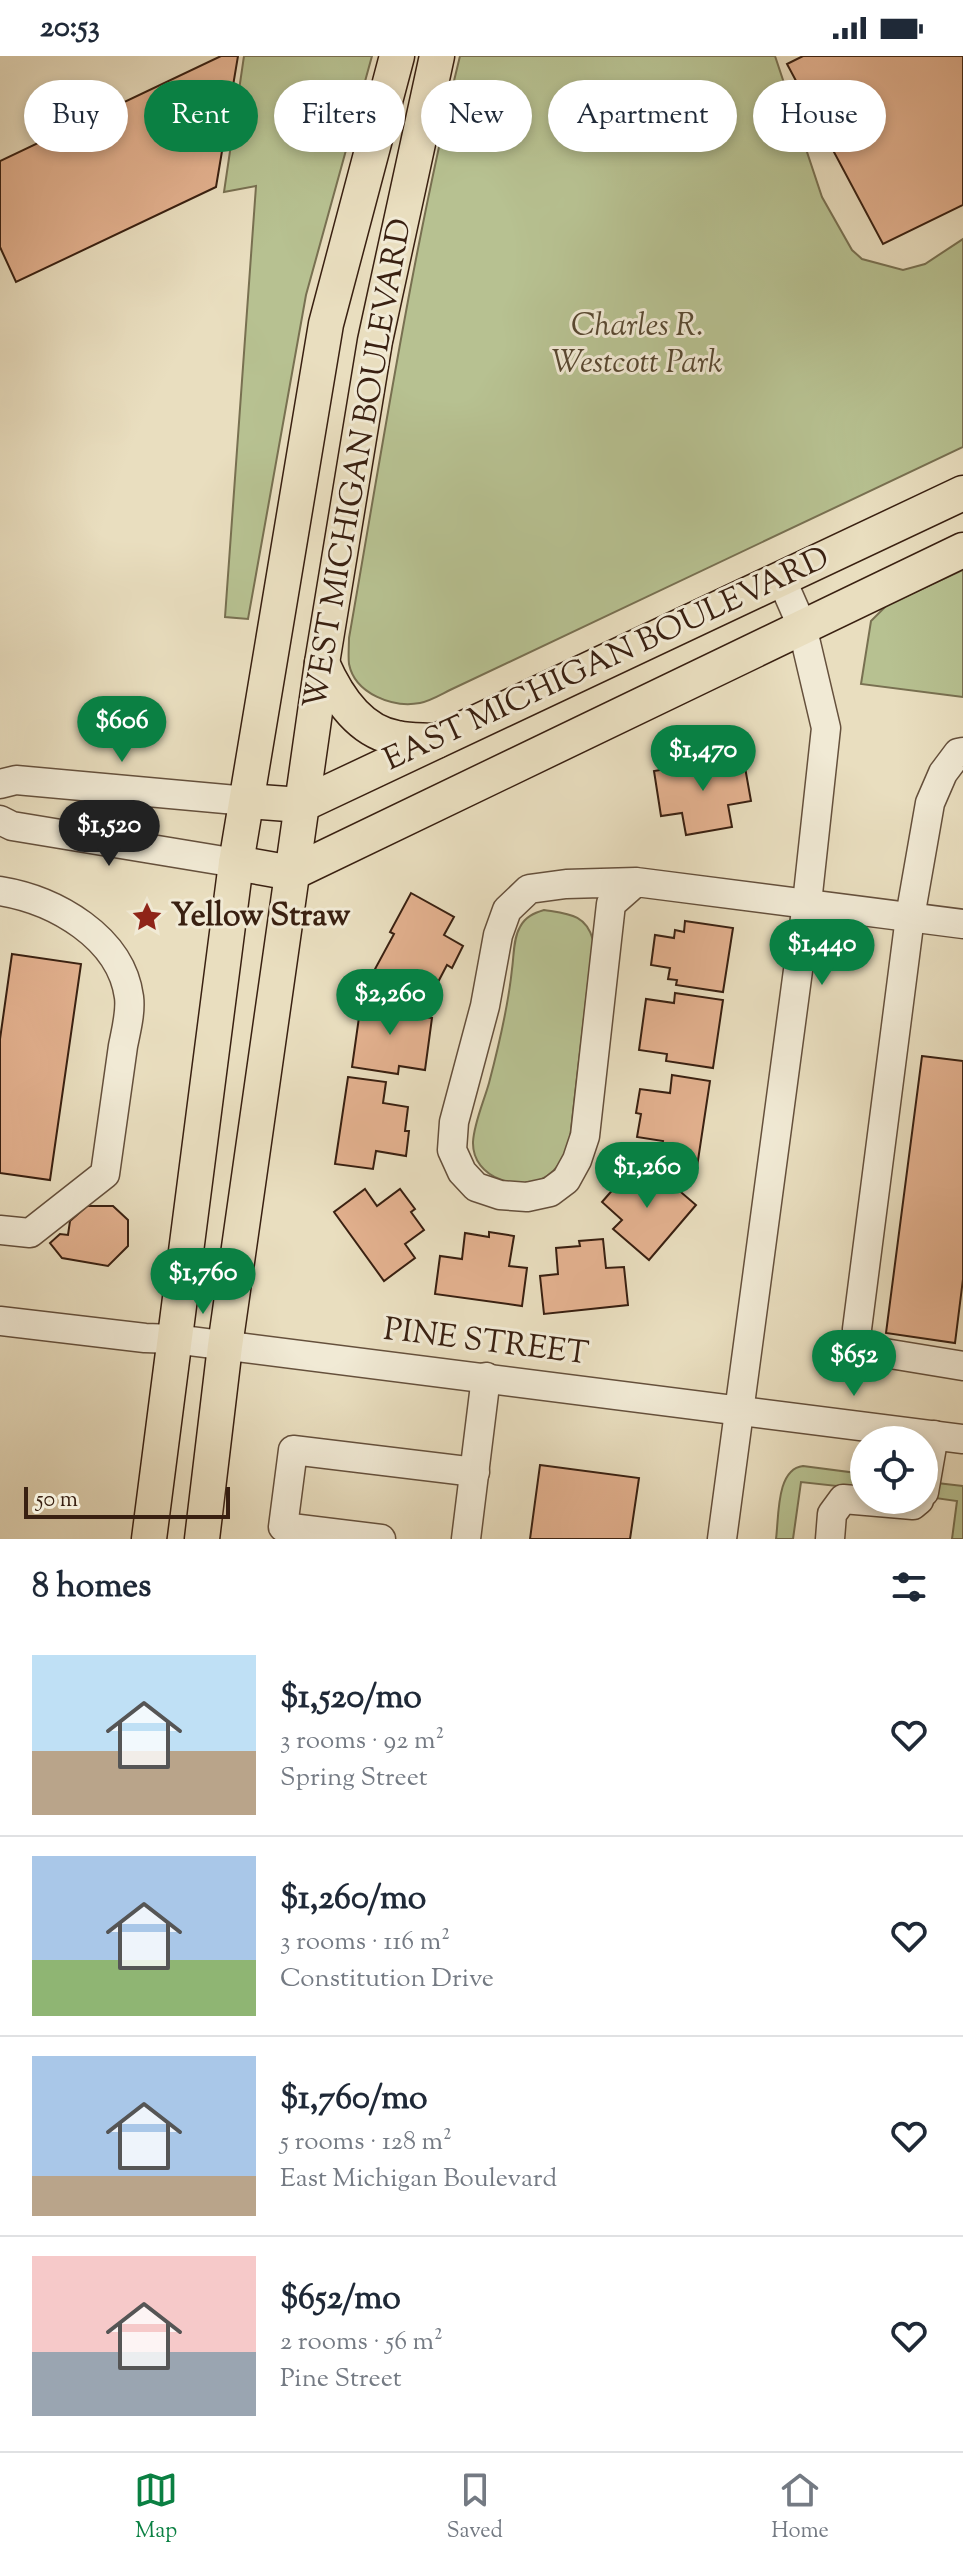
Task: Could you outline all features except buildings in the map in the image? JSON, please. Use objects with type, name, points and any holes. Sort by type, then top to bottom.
[{"type":"main road","name":"WEST MICHIGAN BOULEVARD","points":[[247,801],[326,324],[397,56]]},
{"type":"main road","name":"WEST MICHIGAN BOULEVARD","points":[[292,873],[322,663],[375,341],[437,56]]},
{"type":"main road","name":"EAST MICHIGAN BOULEVARD","points":[[247,801],[301,805],[963,493]]},
{"type":"main road","name":"EAST MICHIGAN BOULEVARD","points":[[292,873],[963,550]]},
{"type":"main road","points":[[322,663],[341,700],[361,720],[394,738],[436,741]]},
{"type":"main road","points":[[149,1539],[236,863],[247,801]]},
{"type":"main road","points":[[202,1539],[225,1346],[292,873],[236,863]]},
{"type":"street","points":[[722,1539],[807,903],[826,728],[802,626],[781,578]]},
{"type":"street","points":[[963,752],[958,753],[943,773],[930,803],[910,917],[857,1329],[858,1341],[866,1350],[963,1366]]},
{"type":"street","points":[[0,784],[16,780],[247,801]]},
{"type":"street","points":[[0,820],[12,826],[236,863]]},
{"type":"street","points":[[636,882],[611,904],[585,1136],[577,1160],[566,1180],[550,1192],[527,1197],[500,1195],[476,1187],[462,1172],[452,1150],[454,1122],[485,1006],[498,935],[507,910],[529,889],[566,884],[636,882],[963,924]]},
{"type":"street","points":[[0,891],[35,899],[85,927],[123,969],[130,1000],[105,1174],[30,1233],[0,1230]]},
{"type":"street","name":"PINE STREET","points":[[0,1321],[174,1339],[866,1426]]},
{"type":"street","points":[[466,1539],[486,1377]]},
{"type":"street","name":"PINE STREET","points":[[938,1436],[963,1439]]},
{"type":"street","points":[[381,1539],[283,1527],[293,1450],[475,1472]]},
{"type":"street","points":[[830,1539],[832,1514],[843,1499],[850,1500]]},
{"type":"green space","points":[[244,56],[372,56],[365,80],[274,80],[274,152],[345,152],[306,295],[248,619],[225,617],[256,186],[224,192],[230,152],[258,152],[258,80],[240,80]]},
{"type":"green space","name":"Charles R. Westcott Park","points":[[460,56],[775,56],[783,80],[753,80],[753,152],[807,152],[822,197],[852,250],[862,259],[903,270],[925,264],[963,239],[963,447],[435,698],[420,703],[398,703],[367,691],[349,664],[349,638],[413,273],[438,152],[532,152],[532,80],[454,80]]},
{"type":"green space","points":[[963,570],[963,697],[861,684],[871,621],[887,605]]},
{"type":"green space","points":[[544,910],[568,914],[581,920],[593,940],[569,1147],[557,1167],[547,1176],[536,1181],[512,1182],[489,1174],[480,1165],[473,1142],[503,1026],[516,937],[524,921]]},
{"type":"green space","points":[[803,1466],[850,1472],[850,1487],[801,1482],[793,1539],[776,1539],[780,1495],[794,1469]]},
{"type":"green space","points":[[938,1483],[963,1486],[963,1539],[952,1539],[957,1501],[938,1498]]},
{"type":"place","name":"Yellow Straw","points":[[147,917]]}]
